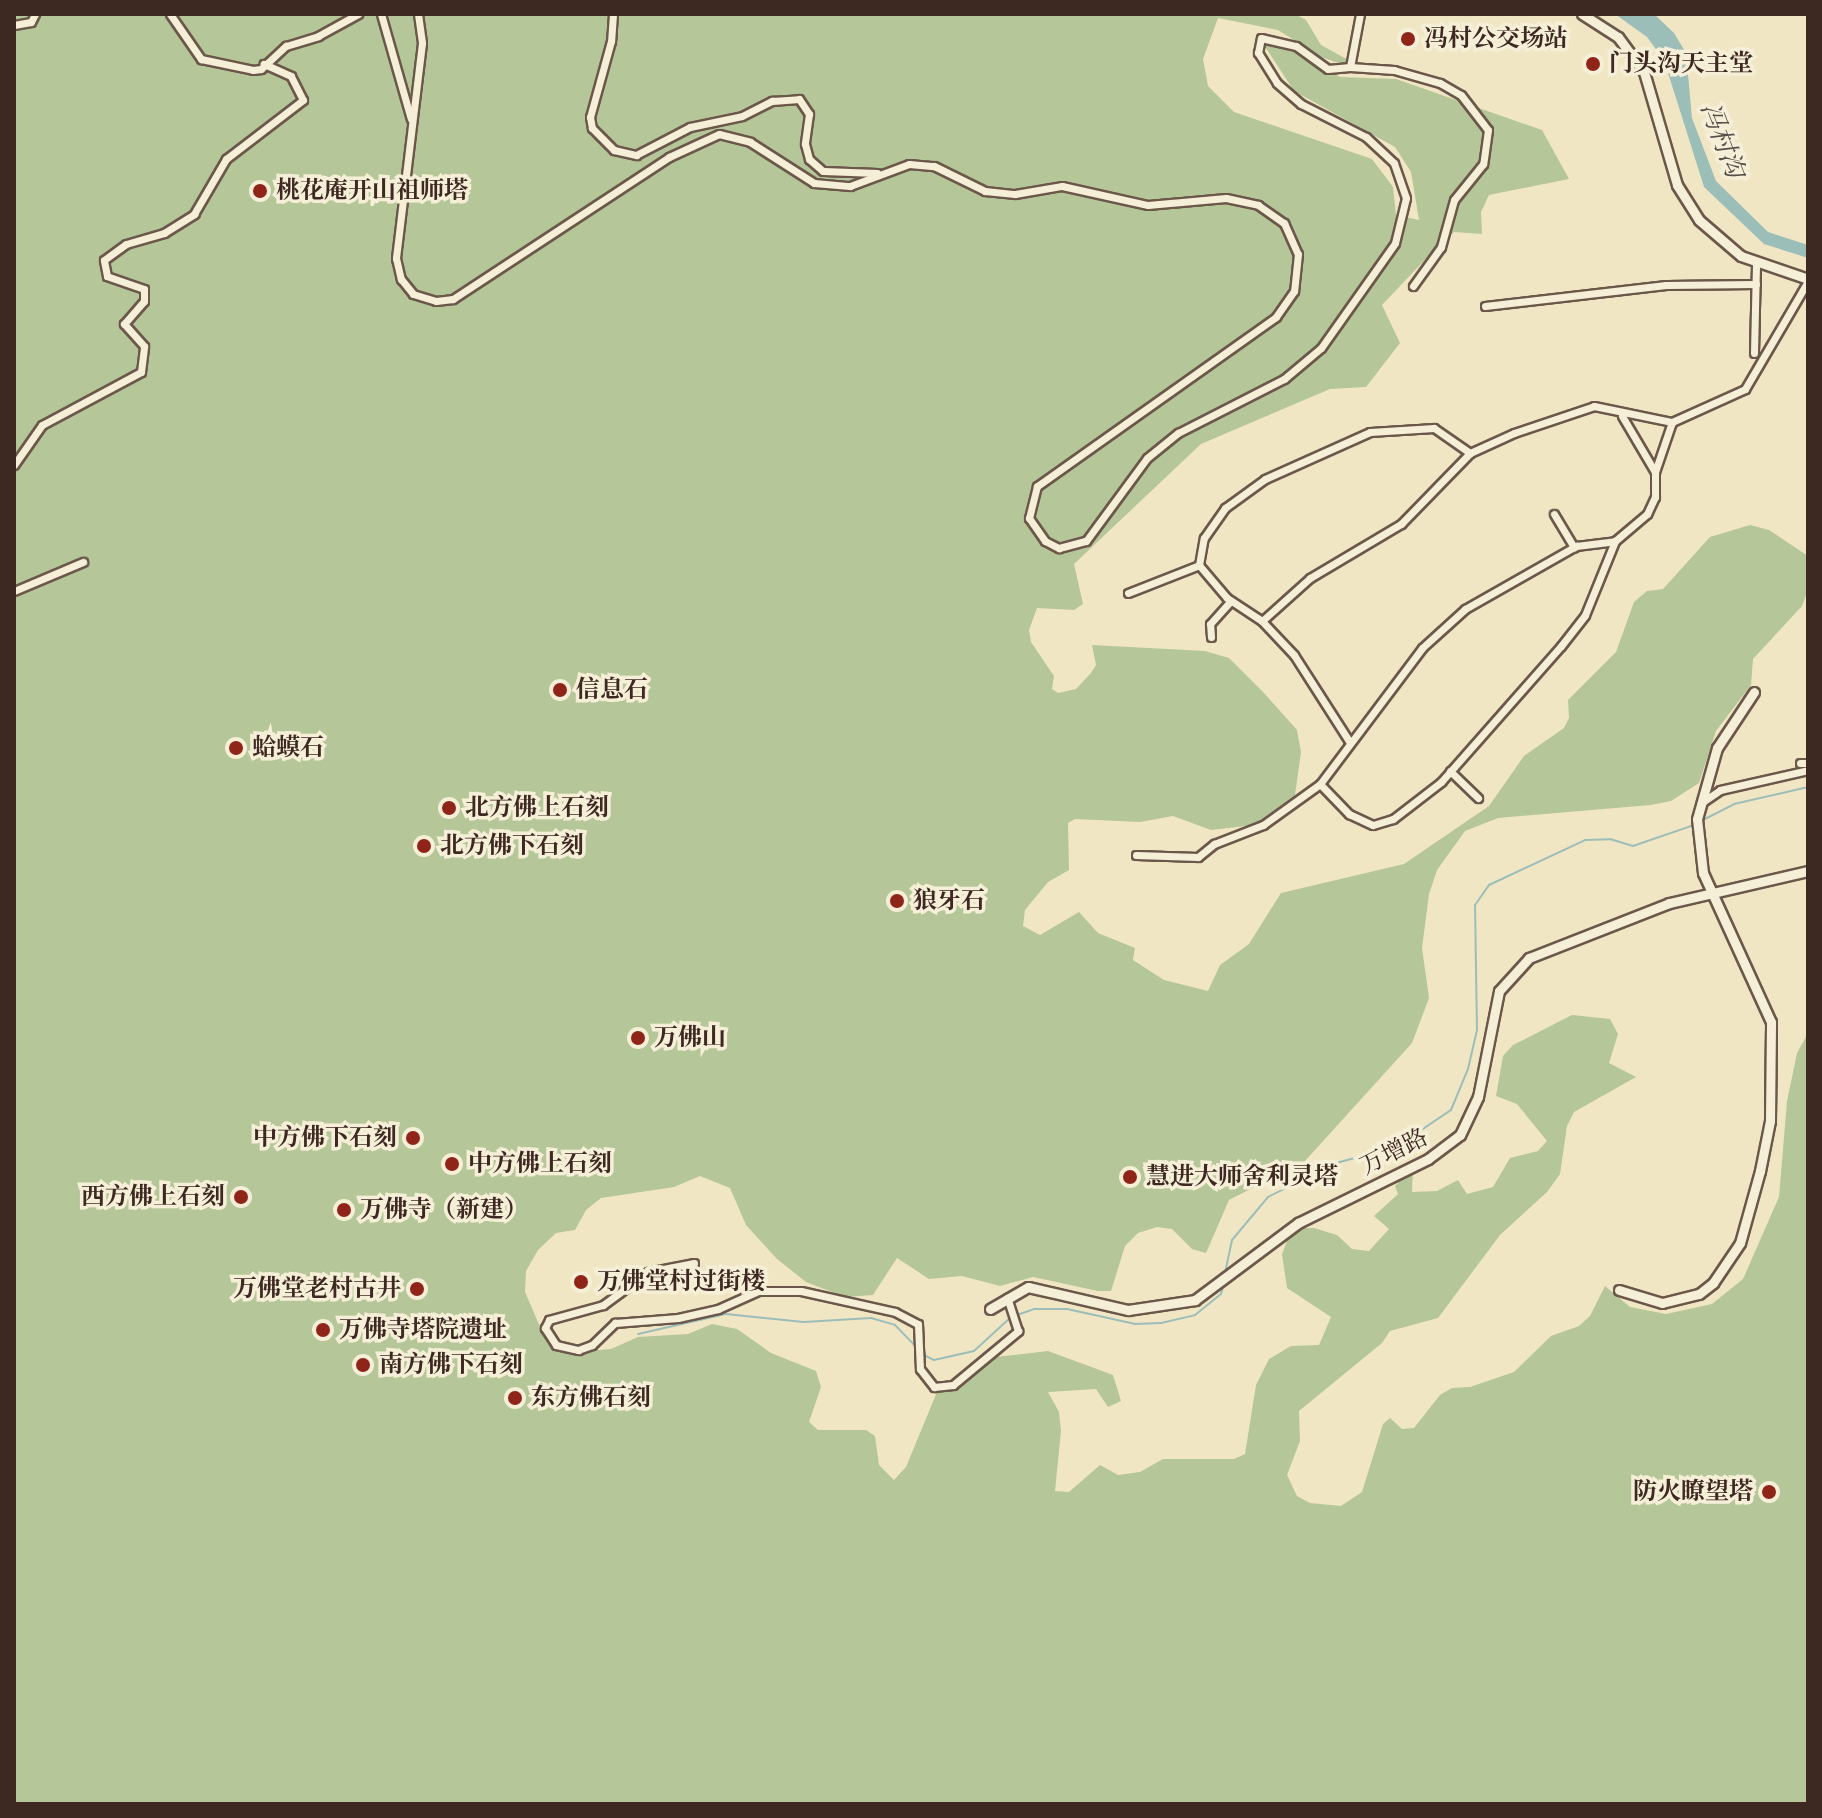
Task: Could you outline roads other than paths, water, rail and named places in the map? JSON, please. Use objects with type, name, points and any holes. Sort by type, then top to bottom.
[{"type":"street","points":[[14,25],[31,22],[35,14]]},
{"type":"street","points":[[170,14],[201,59],[253,70],[264,64],[273,53],[318,36],[358,14]]},
{"type":"street","points":[[381,14],[400,94],[412,121]]},
{"type":"street","points":[[418,14],[422,43],[396,258],[401,279],[413,294],[428,299],[453,299],[669,157],[719,134],[750,142],[814,183],[850,186],[909,164],[934,166],[985,191],[1015,194],[1062,186],[1148,205],[1226,198],[1258,205],[1284,223],[1298,254],[1294,291],[1276,317],[1037,486],[1029,518],[1036,531],[1059,548],[1086,541],[1147,458],[1178,433],[1284,379],[1321,348],[1395,243],[1406,206],[1397,168],[1375,143],[1310,110],[1283,89],[1258,53],[1257,43],[1261,38],[1296,46],[1328,69],[1394,70],[1440,83],[1461,95],[1488,130],[1489,150],[1483,164],[1454,200],[1441,247],[1413,286]]},
{"type":"street","points":[[613,14],[611,41],[590,117],[592,128],[614,150],[636,155],[690,127],[742,116],[772,101],[799,99],[809,114],[805,144],[809,159],[823,171],[883,173]]},
{"type":"street","points":[[1350,67],[1360,14]]},
{"type":"street","points":[[1262,621],[1310,578],[1401,524],[1470,453],[1587,407],[1622,416],[1672,422],[1745,389],[1808,278],[1756,264],[1711,234],[1685,201],[1644,72],[1618,37],[1582,14]]},
{"type":"street","points":[[14,465],[42,425],[92,393],[141,372],[144,346],[124,324],[144,301],[144,289],[107,276],[104,260],[126,244],[164,233],[194,214],[226,159],[303,100],[291,76],[264,64]]},
{"type":"street","points":[[1754,353],[1756,264]]},
{"type":"street","points":[[1485,306],[1666,285],[1756,284]]},
{"type":"street","points":[[1622,416],[1655,472]]},
{"type":"street","points":[[1320,784],[1349,814],[1382,824],[1408,809],[1450,771],[1585,615],[1615,541],[1647,514],[1655,497],[1655,472],[1672,422]]},
{"type":"street","points":[[1199,565],[1211,523],[1244,492],[1370,432],[1434,428],[1470,453]]},
{"type":"street","points":[[1554,514],[1574,547]]},
{"type":"street","points":[[1136,855],[1198,857],[1214,844],[1263,825],[1320,784],[1349,741],[1444,626],[1484,596],[1574,547],[1615,541]]},
{"type":"street","points":[[14,591],[83,562]]},
{"type":"street","points":[[1128,593],[1199,565]]},
{"type":"street","points":[[1199,565],[1231,601],[1262,621],[1313,678],[1349,741]]},
{"type":"street","points":[[1211,637],[1210,624],[1231,601]]},
{"type":"street","points":[[1619,1290],[1662,1303],[1699,1294],[1713,1283],[1740,1243],[1760,1171],[1770,1121],[1771,1022],[1703,873],[1698,835],[1700,807],[1717,748],[1754,692]]},
{"type":"street","points":[[1700,807],[1720,790],[1808,770]]},
{"type":"street","points":[[1450,771],[1478,798]]},
{"type":"street","name":"万增路","points":[[990,1309],[1038,1288],[1148,1310],[1195,1300],[1298,1223],[1428,1159],[1460,1135],[1478,1097],[1499,991],[1529,958],[1609,924],[1713,892],[1808,871]]},
{"type":"street","points":[[694,1263],[648,1272],[603,1305],[549,1320],[545,1328],[556,1345],[578,1350],[602,1338],[615,1323],[678,1318],[775,1289],[895,1312],[918,1324],[919,1356],[926,1382],[953,1385],[1018,1331],[1017,1320],[1009,1303]]},
{"type":"water","points":[[1615,14],[1654,14],[1674,33],[1686,53],[1692,118],[1716,181],[1768,232],[1808,245],[1808,258],[1764,244],[1704,187],[1664,60],[1647,37]]},
{"type":"waterway","points":[[1699,822],[1734,804],[1808,787]]},
{"type":"waterway","points":[[1225,1273],[1232,1240],[1268,1197],[1336,1163],[1396,1147],[1451,1110],[1468,1069],[1477,1030],[1475,905],[1489,885],[1585,840],[1610,839],[1633,846],[1694,825]]},
{"type":"waterway","points":[[1017,1315],[1034,1309],[1067,1309],[1135,1324],[1161,1323],[1195,1315],[1221,1294],[1224,1283]]},
{"type":"waterway","points":[[638,1334],[726,1314],[804,1322],[871,1318],[895,1325],[915,1346]]},
{"type":"waterway","points":[[922,1354],[934,1360],[974,1351],[1011,1317]]},
{"type":"place","name":"冯村公交场站","points":[[1408,39]]},
{"type":"place","name":"门头沟天主堂","points":[[1593,64]]},
{"type":"place","name":"桃花庵开山祖师塔","points":[[260,191]]},
{"type":"place","name":"信息石","points":[[560,690]]},
{"type":"place","name":"蛤蟆石","points":[[236,748]]},
{"type":"place","name":"北方佛上石刻","points":[[449,808]]},
{"type":"place","name":"北方佛下石刻","points":[[424,846]]},
{"type":"place","name":"狼牙石","points":[[897,901]]},
{"type":"place","name":"万佛山","points":[[638,1038]]},
{"type":"place","name":"中方佛下石刻","points":[[413,1138]]},
{"type":"place","name":"中方佛上石刻","points":[[452,1164]]},
{"type":"place","name":"慧进大师舍利灵塔","points":[[1130,1177]]},
{"type":"place","name":"西方佛上石刻","points":[[241,1197]]},
{"type":"place","name":"万佛寺（新建）","points":[[344,1210]]},
{"type":"place","name":"万佛堂村过街楼","points":[[581,1282]]},
{"type":"place","name":"万佛堂老村古井","points":[[417,1289]]},
{"type":"place","name":"万佛寺塔院遗址","points":[[323,1330]]},
{"type":"place","name":"南方佛下石刻","points":[[363,1365]]},
{"type":"place","name":"东方佛石刻","points":[[515,1398]]},
{"type":"place","name":"防火瞭望塔","points":[[1769,1492]]},
{"type":"water label","name":"冯村沟","points":[[1722,140]]}]
